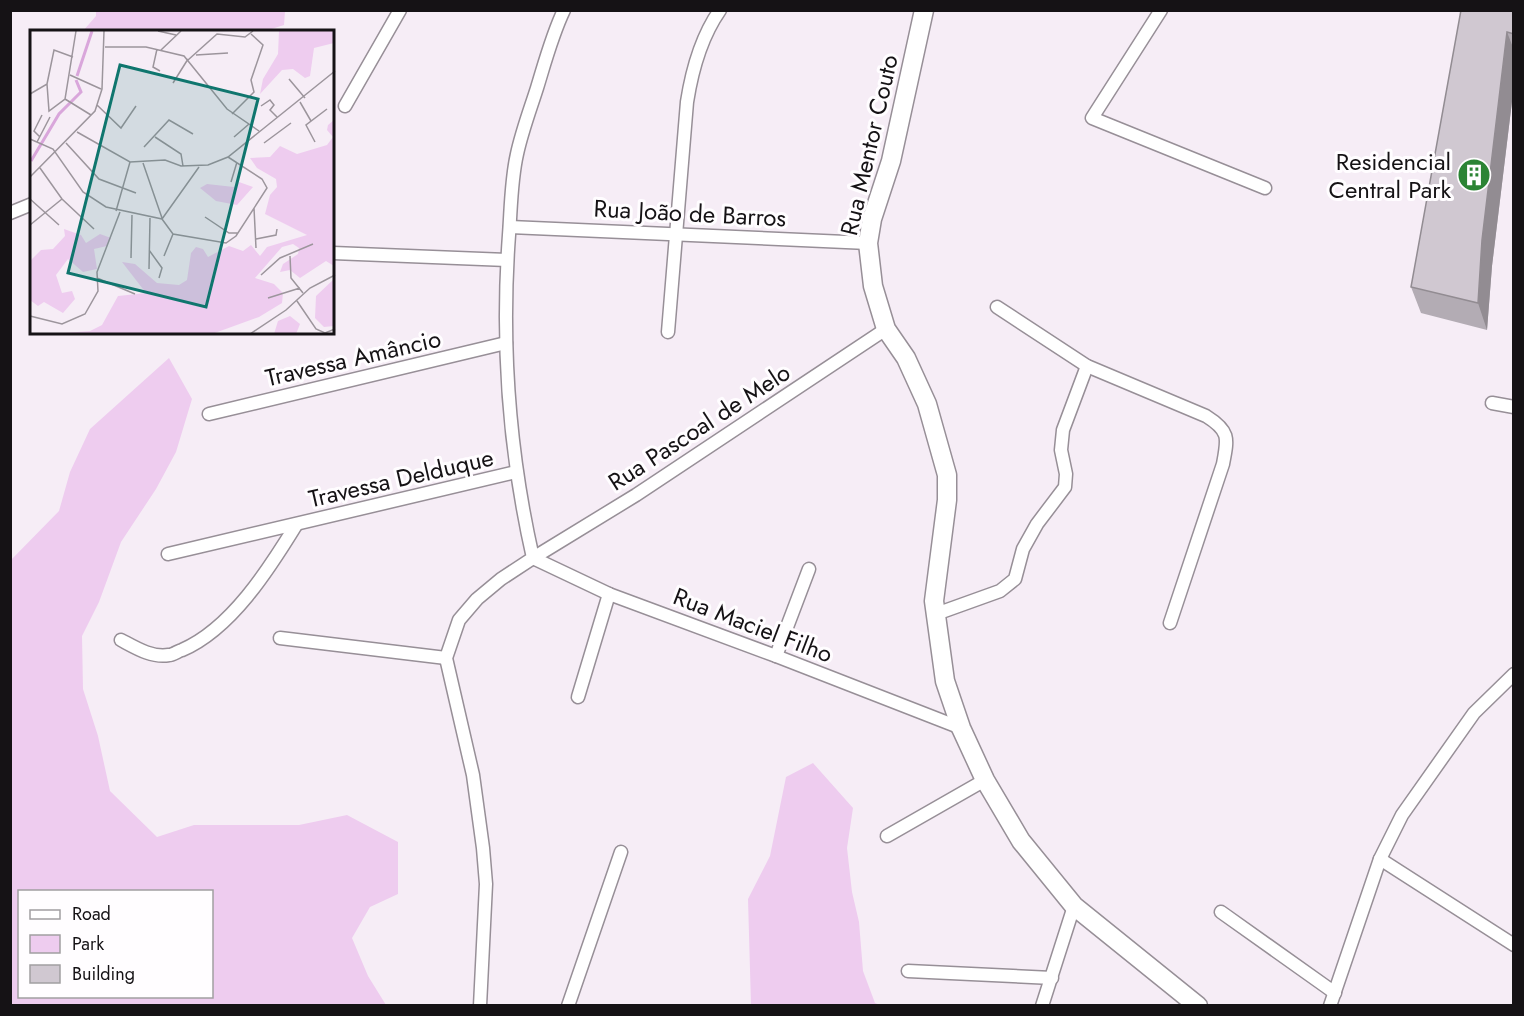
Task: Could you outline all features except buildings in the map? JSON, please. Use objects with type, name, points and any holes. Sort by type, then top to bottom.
[{"type":"street","points":[[345,106],[400,10]]},
{"type":"street","points":[[533,558],[516,472],[510,410],[507,260],[517,154],[564,10]]},
{"type":"street","points":[[668,332],[687,102],[698,54],[720,10]]},
{"type":"street","name":"Rua Mentor Couto","points":[[924,10],[891,162],[872,219],[868,243],[873,286],[886,328],[906,358],[927,404],[946,475],[947,500],[934,600],[945,681],[961,728],[985,780],[1021,841],[1074,906],[1198,1005]]},
{"type":"street","points":[[1161,10],[1092,118],[1265,188]]},
{"type":"street","points":[[12,216],[30,205]]},
{"type":"street","name":"Rua João de Barros","points":[[510,227],[868,243]]},
{"type":"street","points":[[334,253],[507,260]]},
{"type":"street","points":[[997,307],[1087,366],[1206,416],[1220,424],[1226,434],[1227,446],[1223,465],[1170,623]]},
{"type":"street","name":"Rua Pascoal de Melo","points":[[446,658],[459,620],[477,599],[501,579],[636,495],[886,328]]},
{"type":"street","name":"Travessa Amâncio","points":[[209,414],[507,343]]},
{"type":"street","points":[[936,614],[1000,591],[1015,579],[1023,549],[1037,524],[1065,488],[1066,474],[1061,450],[1063,430],[1087,366]]},
{"type":"street","points":[[1492,402],[1514,407]]},
{"type":"street","name":"Travessa Delduque","points":[[168,554],[516,472]]},
{"type":"street","name":"Travessa Delduque","points":[[121,640],[147,653],[170,655],[198,643],[228,618],[271,565],[296,525]]},
{"type":"street","name":"Rua Maciel Filho","points":[[533,558],[609,594],[961,728]]},
{"type":"street","points":[[776,656],[809,569]]},
{"type":"street","points":[[578,697],[609,594]]},
{"type":"street","points":[[280,638],[446,658],[473,775],[483,848],[486,884],[480,1005]]},
{"type":"street","points":[[1330,1005],[1380,859],[1402,815],[1474,713],[1514,674]]},
{"type":"street","points":[[887,836],[985,780]]},
{"type":"street","points":[[567,1005],[621,852]]},
{"type":"street","points":[[1380,859],[1514,945]]},
{"type":"street","points":[[1042,1005],[1074,906]]},
{"type":"street","points":[[1221,912],[1335,993]]},
{"type":"street","points":[[908,971],[1052,978]]},
{"type":"green space","points":[[96,10],[285,11],[284,25],[268,30],[84,30],[96,16]]},
{"type":"green space","points":[[169,358],[192,399],[176,452],[156,489],[121,542],[99,602],[82,636],[83,689],[98,736],[110,791],[157,837],[194,825],[299,825],[347,815],[398,842],[398,894],[370,907],[352,938],[368,976],[386,1005],[11,1005],[11,560],[59,511],[70,472],[90,429]]},
{"type":"green space","points":[[813,763],[853,808],[847,848],[852,892],[859,922],[863,971],[875,1003],[880,1005],[751,1005],[748,899],[770,856],[786,777]]},
{"type":"place","name":"Residencial Central Park","points":[[1474,175]]}]
